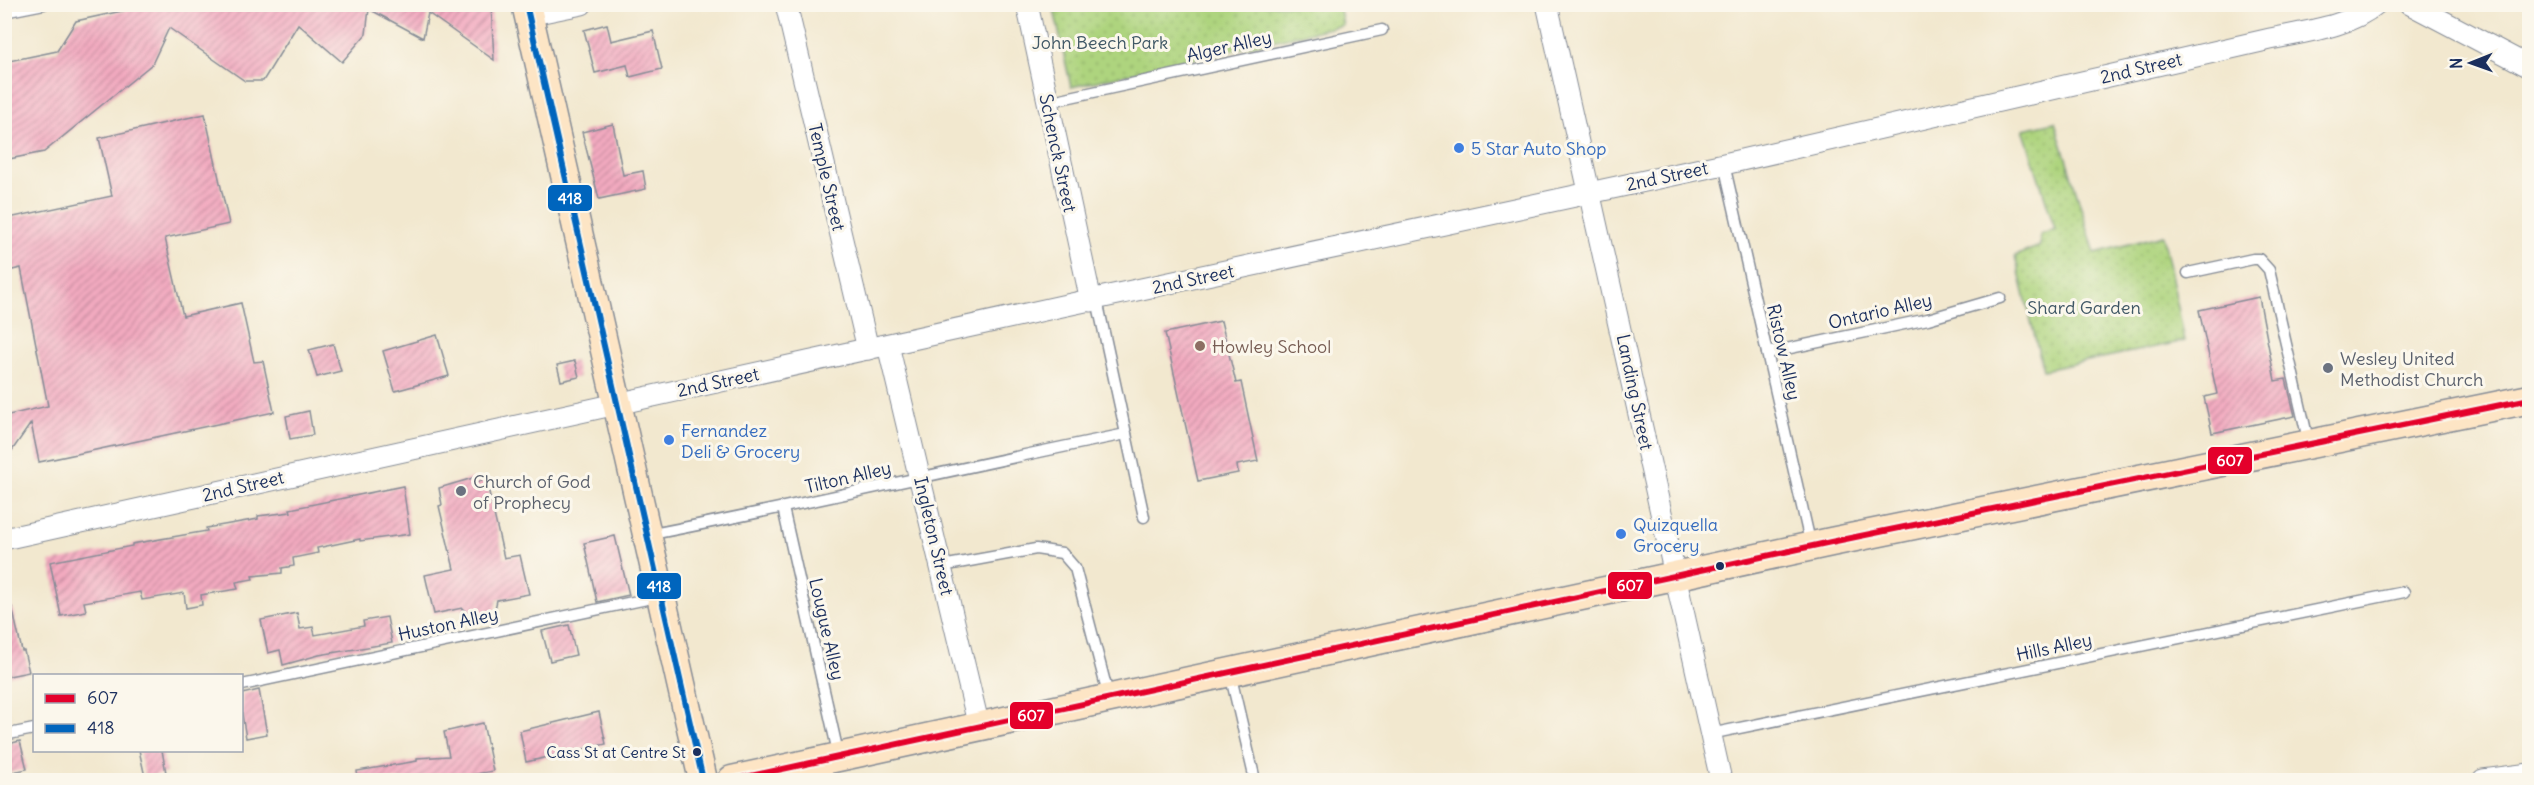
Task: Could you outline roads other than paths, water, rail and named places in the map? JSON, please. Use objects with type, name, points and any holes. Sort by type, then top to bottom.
[{"type":"street","points":[[582,4],[527,10],[704,780]]},
{"type":"street","name":"Temple Street","points":[[786,4],[878,347]]},
{"type":"street","name":"Schenck Street","points":[[1027,4],[1047,102],[1094,300]]},
{"type":"street","name":"2nd Street","points":[[4,539],[1724,164],[2337,23],[2368,11],[2376,4]]},
{"type":"street","points":[[2410,4],[2529,66]]},
{"type":"street","name":"Landing Street","points":[[1550,5],[1720,780]]},
{"type":"street","name":"Ingleton Street","points":[[878,347],[921,477],[979,727]]},
{"type":"street","points":[[732,780],[1811,546],[2529,399]]},
{"type":"street","points":[[2483,780],[2529,774]]},
{"type":"lane","points":[[4,12],[15,7],[44,4]]},
{"type":"lane","name":"Alger Alley","points":[[1047,102],[1382,30]]},
{"type":"lane","name":"Ristow Alley","points":[[1724,164],[1811,546]]},
{"type":"lane","points":[[2188,273],[2253,259],[2264,263],[2269,270],[2309,444]]},
{"type":"lane","name":"Ontario Alley","points":[[1767,353],[1928,319],[2000,298]]},
{"type":"lane","name":"Schenck Street","points":[[1094,300],[1144,517]]},
{"type":"lane","name":"Tilton Alley","points":[[647,535],[1126,434]]},
{"type":"lane","name":"Lougue Alley","points":[[783,508],[839,758]]},
{"type":"lane","points":[[942,566],[1036,549],[1062,553],[1075,568],[1109,699]]},
{"type":"lane","name":"Hills Alley","points":[[1710,734],[2404,592]]},
{"type":"lane","name":"Huston Alley","points":[[243,685],[662,596]]},
{"type":"lane","points":[[1230,673],[1255,780]]},
{"type":"lane","points":[[4,735],[33,729]]},
{"type":"place","name":"5 Star Auto Shop","points":[[1459,148]]},
{"type":"place","name":"Howley School","points":[[1200,346]]},
{"type":"place","name":"Wesley United Methodist Church","points":[[2328,368]]},
{"type":"place","name":"Fernandez Deli & Grocery","points":[[669,440]]},
{"type":"place","name":"Church of God of Prophecy","points":[[461,491]]},
{"type":"place","name":"Quizquella Grocery","points":[[1621,534]]},
{"type":"place","name":"Cass St at Centre St","points":[[697,752]]},
{"type":"park label","name":"John Beech Park","points":[[1100,42]]},
{"type":"park label","name":"Shard Garden","points":[[2084,307]]}]
